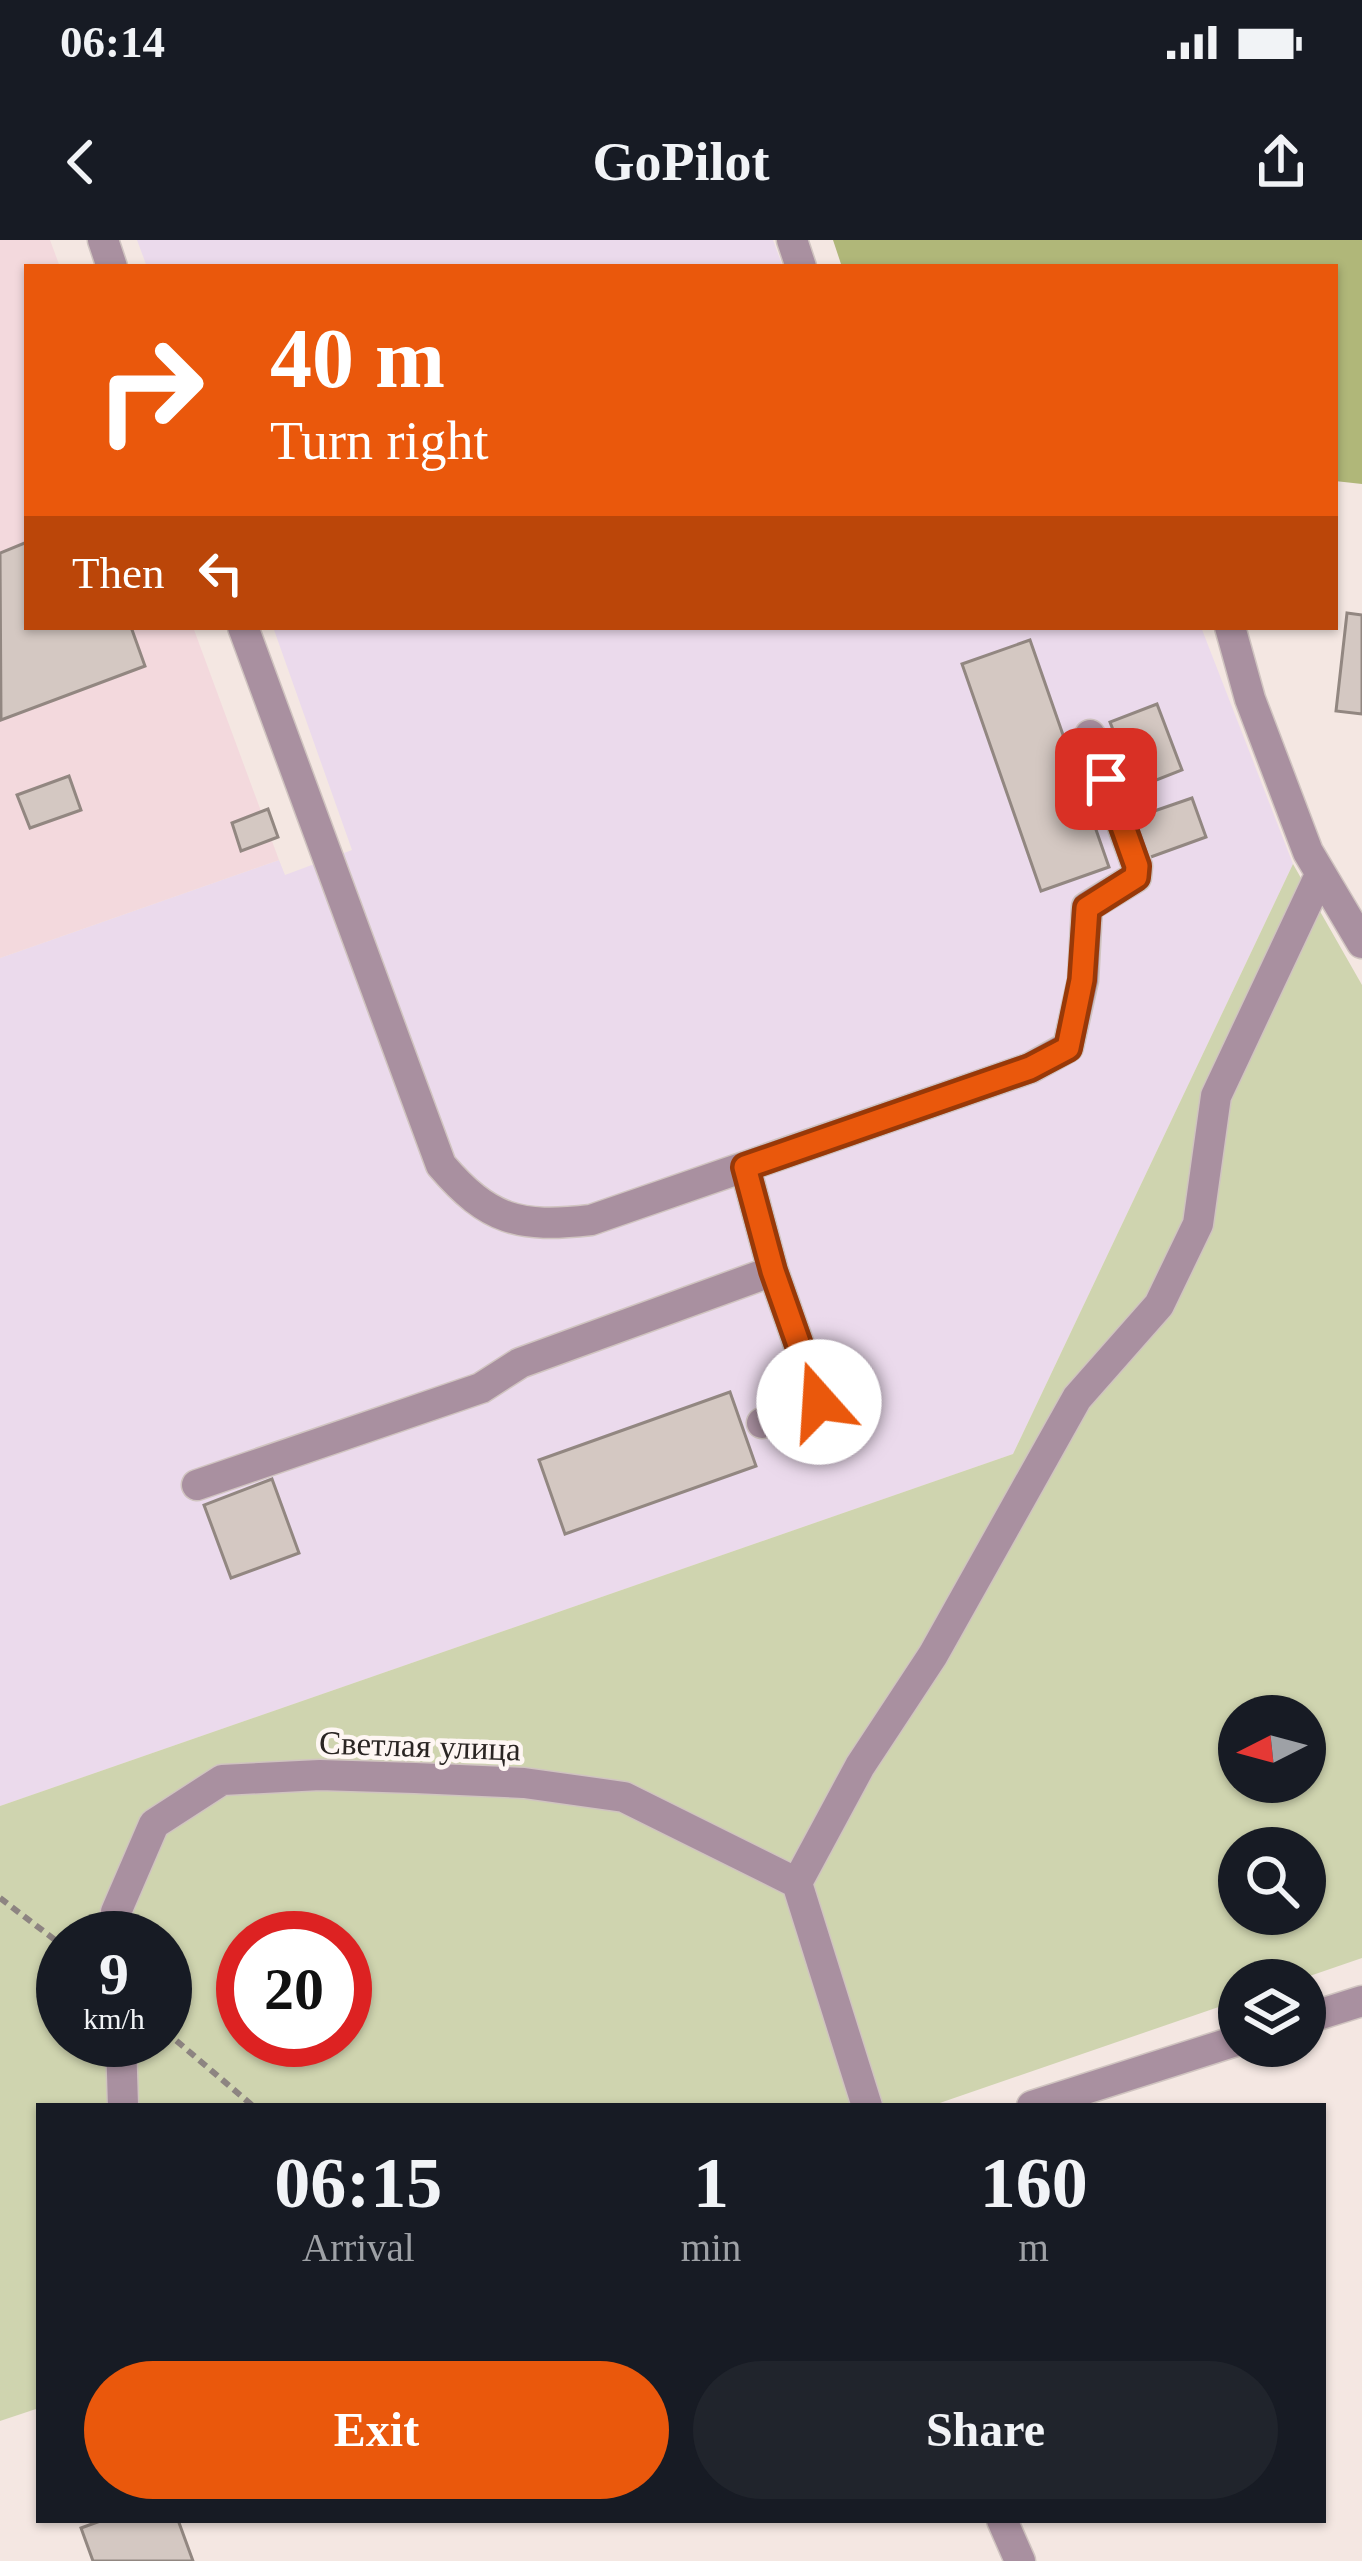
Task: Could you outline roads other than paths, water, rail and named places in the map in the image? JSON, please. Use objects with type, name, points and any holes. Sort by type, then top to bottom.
[{"type":"street","points":[[244,630],[441,1165],[469,1198],[506,1220],[551,1225],[591,1220],[1030,1068],[1068,1048],[1082,980],[1087,908],[1136,877],[1137,866],[1090,735]]},
{"type":"street","points":[[1231,630],[1250,700],[1307,852],[1362,943]]},
{"type":"street","points":[[866,2103],[797,1883],[860,1766],[933,1655],[1077,1398],[1159,1305],[1198,1223],[1216,1096],[1320,874]]},
{"type":"street","points":[[745,1167],[773,1271],[819,1402],[762,1423]]},
{"type":"street","points":[[197,1484],[481,1388],[520,1363],[773,1271]]},
{"type":"street","name":"Светлая улица","points":[[116,1911],[154,1824],[222,1780],[320,1775],[524,1783],[624,1797],[797,1883]]},
{"type":"street","points":[[1326,2012],[1362,2001]]},
{"type":"street","points":[[1041,2103],[1218,2047]]},
{"type":"street","points":[[122,2067],[123,2103]]},
{"type":"street","points":[[1003,2523],[1020,2561]]}]
